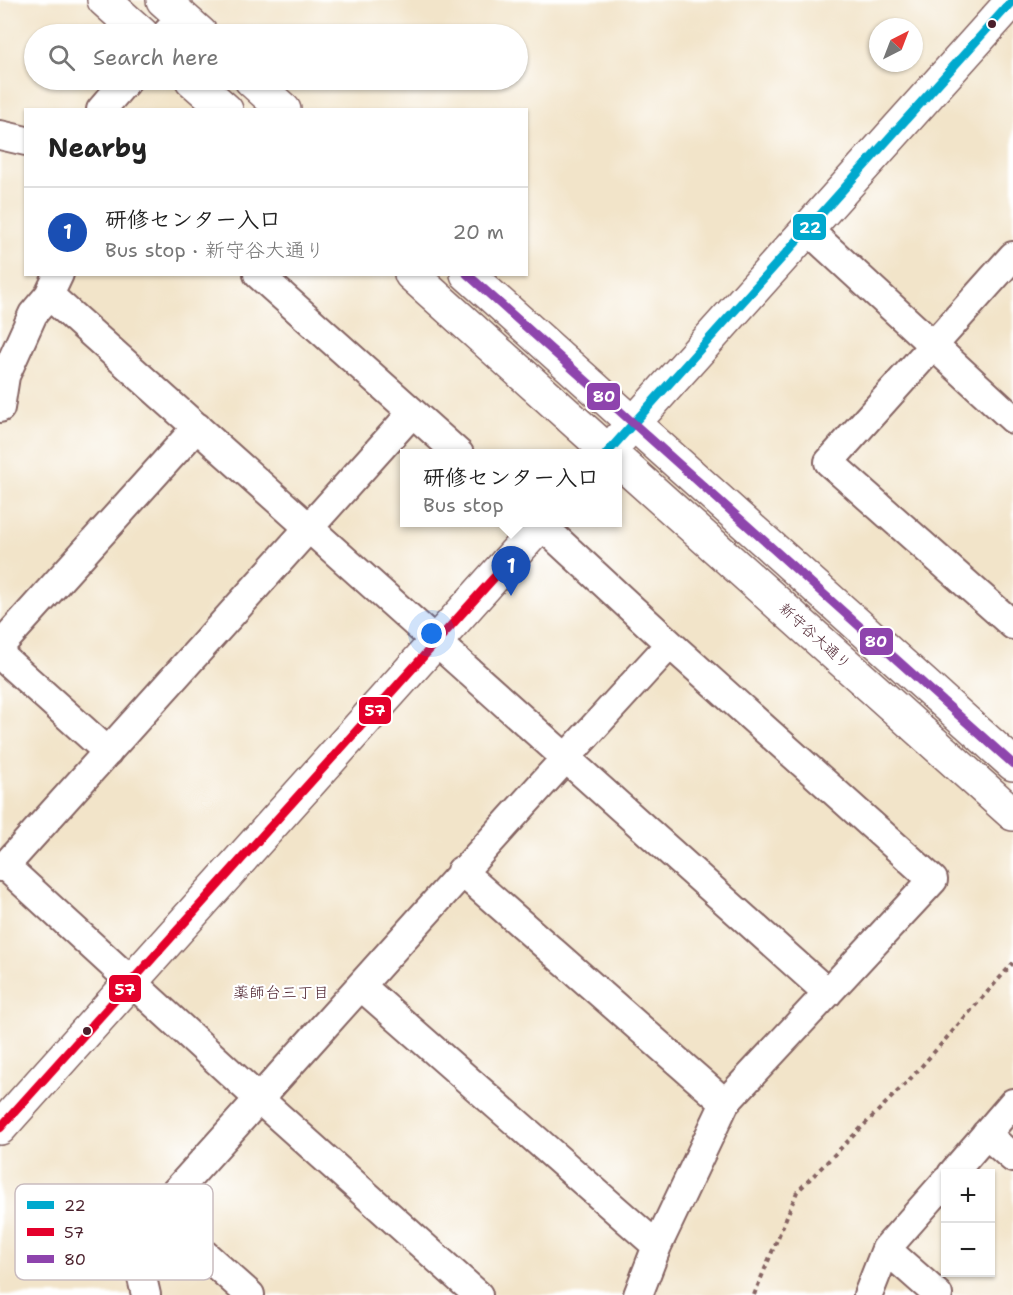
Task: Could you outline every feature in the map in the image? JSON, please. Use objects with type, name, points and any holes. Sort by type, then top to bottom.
[{"type":"street","points":[[104,0],[131,24]]},
{"type":"street","points":[[614,449],[633,424],[1013,0]]},
{"type":"street","points":[[103,108],[118,90]]},
{"type":"street","points":[[203,90],[224,108]]},
{"type":"street","points":[[262,90],[282,108]]},
{"type":"street","points":[[0,135],[24,141]]},
{"type":"street","points":[[807,229],[1013,419]]},
{"type":"street","points":[[1013,256],[829,462],[1013,625]]},
{"type":"street","points":[[260,276],[454,449]]},
{"type":"street","name":"新守谷大通り","points":[[413,276],[604,449]]},
{"type":"street","points":[[469,276],[1013,764]]},
{"type":"street","points":[[0,408],[5,376],[33,314],[54,285],[196,427],[828,993]]},
{"type":"street","points":[[412,413],[310,529],[2,867],[478,1295]]},
{"type":"street","points":[[0,646],[196,427]]},
{"type":"street","name":"新守谷大通り","points":[[622,465],[1013,813]]},
{"type":"street","points":[[0,1128],[537,527]]},
{"type":"street","points":[[545,527],[670,644],[933,880],[724,1103],[657,1246],[638,1295]]},
{"type":"street","points":[[183,1184],[462,871],[670,644]]},
{"type":"street","points":[[0,656],[108,752]]},
{"type":"street","points":[[462,871],[724,1103]]},
{"type":"street","points":[[361,986],[657,1246]]},
{"type":"street","points":[[955,1169],[1013,1103]]},
{"type":"street","points":[[986,1134],[1013,1158]]},
{"type":"street","points":[[868,1295],[886,1249],[941,1186]]},
{"type":"street","points":[[886,1249],[938,1295]]},
{"type":"street","points":[[213,1262],[250,1295]]},
{"type":"street","points":[[143,1280],[146,1295]]},
{"type":"path","points":[[754,1295],[797,1192],[912,1077],[1013,963]]},
{"type":"transit line","name":"22","points":[[610,449],[1013,0]]},
{"type":"transit line","name":"80","points":[[469,276],[1013,764]]},
{"type":"transit line","name":"57","points":[[0,1128],[500,571]]},
{"type":"place","name":"研修センター入口","points":[[511,596]]},
{"type":"district","name":"薬師台三丁目","points":[[281,992]]}]
